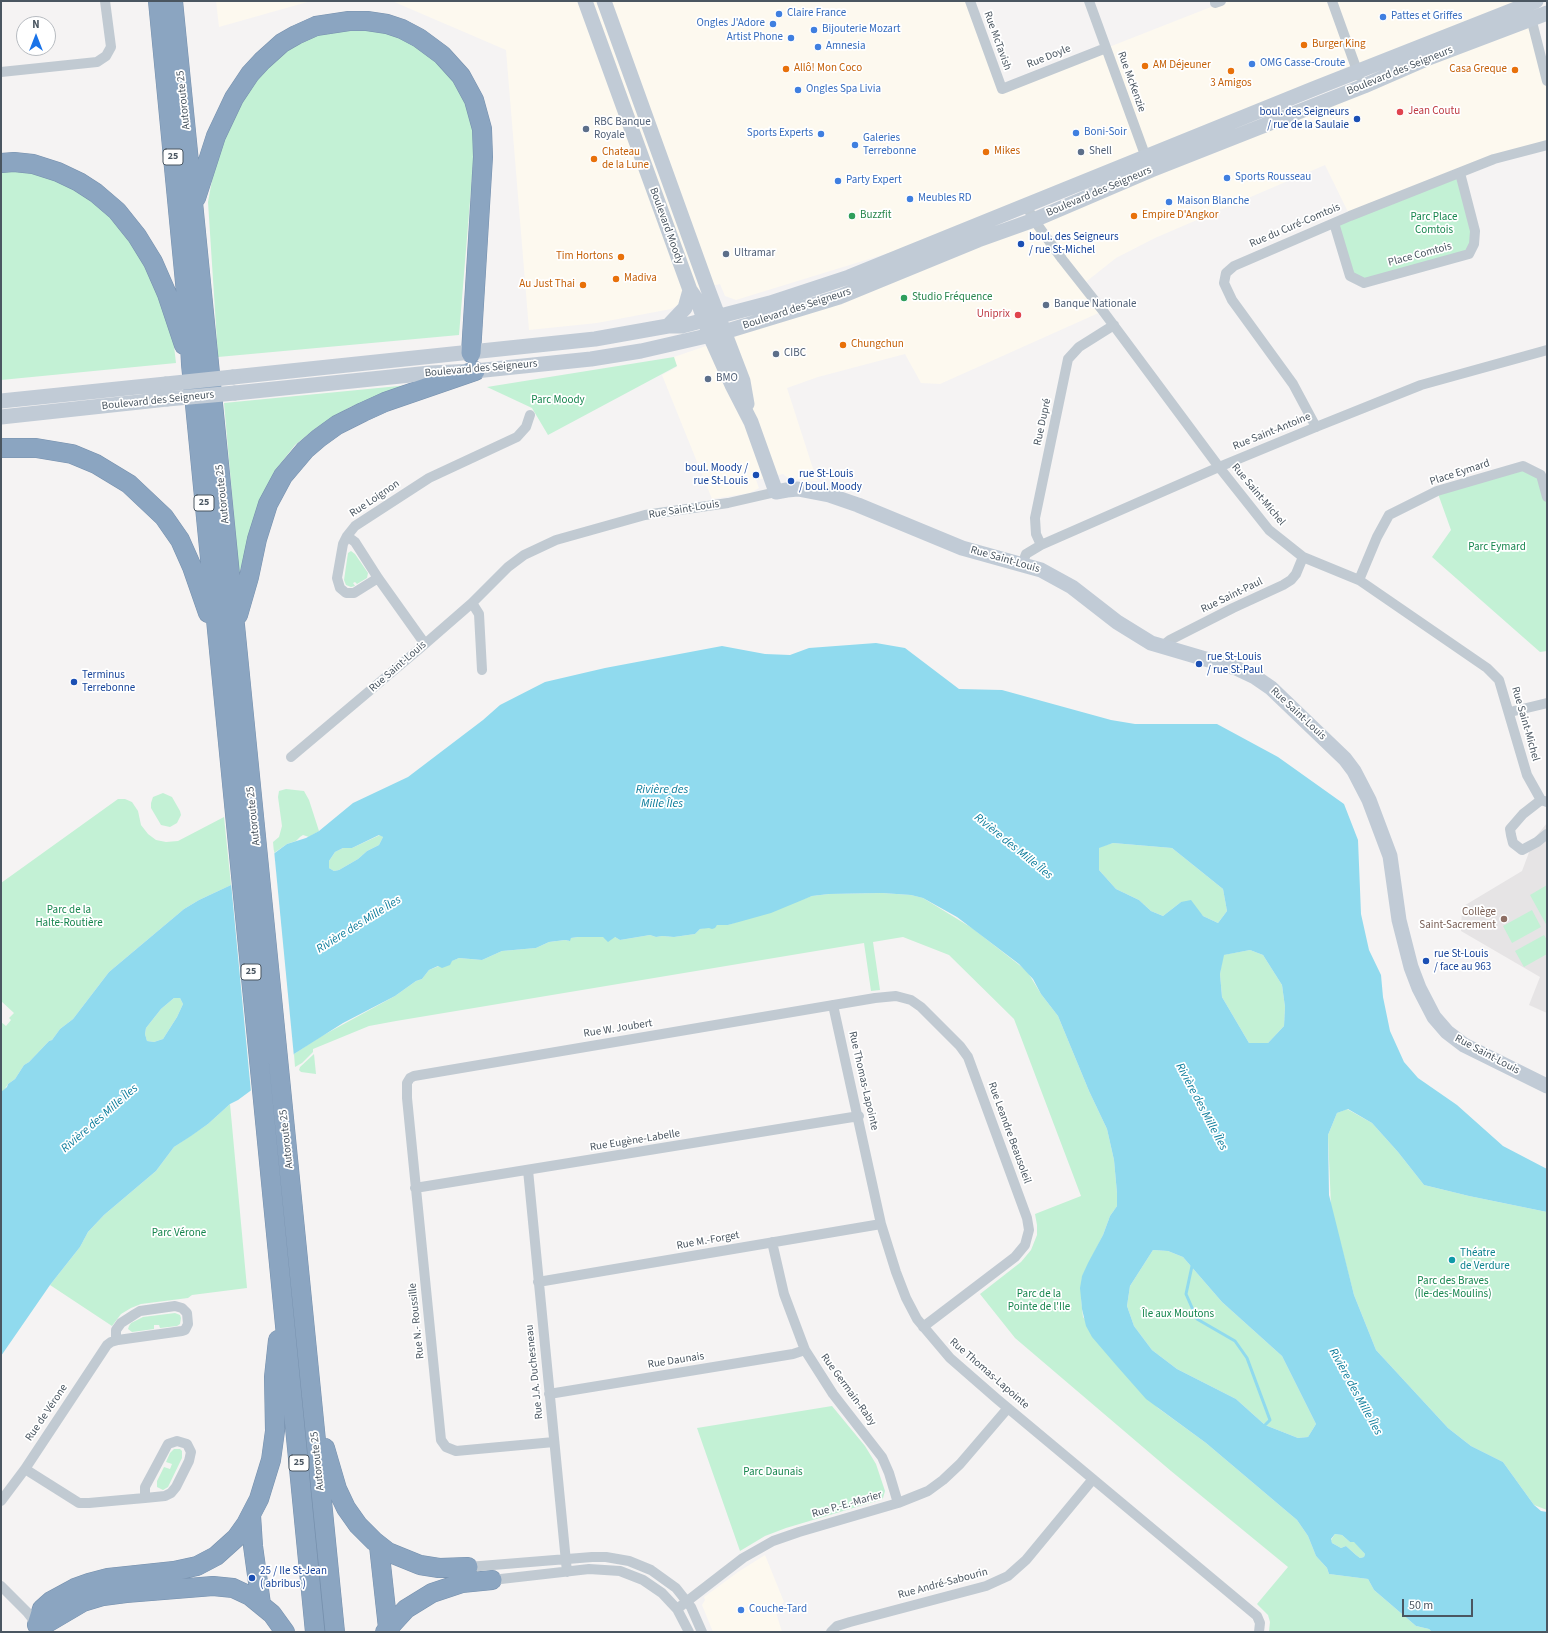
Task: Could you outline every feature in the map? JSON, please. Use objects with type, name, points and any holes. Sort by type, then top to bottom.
[{"type":"highway","name":"Autoroute 25","points":[[158,1],[189,324],[190,364],[315,1632]]},
{"type":"highway","name":"Autoroute 25","points":[[173,1],[335,1632]]},
{"type":"highway","points":[[194,205],[216,136],[229,107],[250,74],[275,48],[288,39],[310,28],[341,21],[377,23],[411,33],[436,49],[456,69],[470,92],[480,120],[483,138],[483,157],[471,353]]},
{"type":"highway","points":[[1,163],[28,164],[58,172],[91,190],[117,211],[137,236],[153,262],[166,294],[190,364]]},
{"type":"highway","points":[[236,624],[264,514],[278,484],[297,459],[319,438],[354,416],[385,402],[475,371]]},
{"type":"highway","points":[[1,448],[36,448],[72,454],[108,470],[138,491],[164,517],[180,540],[192,567],[218,642]]},
{"type":"highway","points":[[37,1630],[42,1609],[57,1598],[82,1585],[118,1577],[182,1570],[204,1563],[231,1544],[240,1533],[251,1515],[266,1478],[274,1442],[274,1377],[282,1294]]},
{"type":"highway","points":[[314,1412],[342,1501],[358,1524],[380,1546],[394,1554],[420,1565],[439,1568],[468,1567]]},
{"type":"highway","points":[[251,1515],[253,1546],[261,1604]]},
{"type":"highway","points":[[380,1546],[386,1630]]},
{"type":"highway","points":[[386,1630],[406,1609],[432,1593],[462,1583],[492,1580]]},
{"type":"highway","points":[[37,1630],[75,1606],[90,1600],[110,1595],[126,1592],[220,1586],[239,1590],[261,1604],[275,1618],[285,1632]]},
{"type":"main road","name":"Boulevard Moody","points":[[585,1],[690,290],[712,319]]},
{"type":"main road","name":"Boulevard Moody","points":[[604,1],[717,334],[743,381],[751,422],[776,492]]},
{"type":"main road","name":"Boulevard des Seigneurs","points":[[1,417],[430,373],[475,371],[620,355],[717,334],[839,297],[978,240],[1034,220],[1148,164],[1358,72],[1532,3]]},
{"type":"main road","name":"Boulevard des Seigneurs","points":[[1,401],[590,340],[668,326],[682,326],[712,319],[839,281],[1026,205],[1148,164],[1364,86],[1426,59],[1547,13]]},
{"type":"main road","points":[[668,326],[685,308],[690,290]]},
{"type":"main road","points":[[1,424],[29,414]]},
{"type":"main road","name":"Rue Saint-Louis","points":[[776,492],[798,490],[829,495],[858,505],[962,548],[1037,569],[1058,578],[1131,631],[1151,643],[1164,648],[1230,665],[1255,677],[1282,698],[1345,759],[1367,796],[1387,846],[1393,867],[1398,915],[1410,967],[1418,988],[1430,1011],[1442,1028],[1459,1042],[1478,1053],[1547,1086]]},
{"type":"street","points":[[1,72],[97,62],[106,56],[111,47],[106,1]]},
{"type":"street","name":"Rue McTavish","points":[[970,1],[1002,89]]},
{"type":"street","name":"Rue McKenzie","points":[[1089,1],[1148,164]]},
{"type":"street","points":[[1215,1],[1215,3],[1221,1]]},
{"type":"street","points":[[1332,1],[1364,86]]},
{"type":"street","points":[[1532,3],[1531,20],[1547,81]]},
{"type":"street","name":"Rue Doyle","points":[[1002,89],[1106,48]]},
{"type":"street","name":"Rue du Curé-Comtois","points":[[1316,427],[1293,384],[1232,300],[1224,283],[1226,273],[1234,266],[1334,223],[1494,159],[1547,145]]},
{"type":"street","name":"Place Comtois","points":[[1334,223],[1350,276],[1364,283],[1469,254],[1474,244],[1475,231],[1460,173]]},
{"type":"street","name":"Rue Saint-Michel","points":[[1026,205],[1034,220],[1062,259],[1114,325],[1219,467],[1269,530],[1304,557],[1359,580],[1487,668],[1499,680],[1510,712],[1527,775],[1544,801]]},
{"type":"street","name":"Rue Dupré","points":[[1041,545],[1036,534],[1035,518],[1068,359],[1079,347],[1114,325]]},
{"type":"street","name":"Rue Saint-Antoine","points":[[1022,565],[1025,556],[1041,545],[1219,467],[1316,427],[1421,385],[1547,350]]},
{"type":"street","name":"Rue Loignon","points":[[346,536],[355,526],[429,478],[517,437],[526,427],[530,415]]},
{"type":"street","name":"Place Eymard","points":[[1359,580],[1376,537],[1389,514],[1437,491],[1523,466],[1541,475],[1547,497]]},
{"type":"street","name":"Rue Saint-Louis","points":[[291,757],[425,644],[516,560],[551,542],[645,515],[728,503],[776,492]]},
{"type":"street","points":[[378,578],[354,593],[346,593],[340,588],[338,578],[343,544],[346,536],[355,542],[378,578],[425,644]]},
{"type":"street","name":"Rue Saint-Paul","points":[[1164,648],[1165,644],[1170,640],[1291,580],[1296,574],[1304,557]]},
{"type":"street","points":[[472,602],[478,610],[480,618],[482,670]]},
{"type":"street","points":[[1510,712],[1547,703]]},
{"type":"street","points":[[1544,801],[1523,814],[1510,829],[1513,842],[1522,850],[1547,834]]},
{"type":"street","name":"Rue Leandre Beausoleil","points":[[833,1005],[886,996],[903,997],[911,1000],[921,1007],[960,1046],[971,1065],[1027,1218],[1029,1233],[1025,1245],[1020,1251],[923,1327]]},
{"type":"street","name":"Rue W. Joubert","points":[[408,1081],[410,1078],[417,1075],[833,1005]]},
{"type":"street","name":"Rue Thomas-Lapointe","points":[[833,1005],[859,1116],[881,1224],[901,1286],[912,1310],[923,1327],[950,1358],[1257,1616],[1260,1627]]},
{"type":"street","name":"Rue N.- Roussille","points":[[408,1081],[407,1098],[442,1442],[449,1449],[456,1451],[554,1442]]},
{"type":"street","name":"Rue Eugène-Labelle","points":[[416,1188],[859,1116]]},
{"type":"street","name":"Rue J.A. Duchesneau","points":[[528,1170],[567,1572]]},
{"type":"street","name":"Rue M.-Forget","points":[[538,1282],[881,1224]]},
{"type":"street","name":"Rue Germain-Raby","points":[[772,1242],[784,1294],[806,1350],[830,1389],[882,1457],[889,1473],[898,1503]]},
{"type":"street","name":"Rue de Vérone","points":[[1,1501],[25,1469],[110,1342],[185,1330],[188,1324],[187,1313],[182,1308],[175,1306],[140,1311],[126,1320],[118,1328],[116,1340]]},
{"type":"street","name":"Rue Daunais","points":[[549,1394],[793,1354],[806,1350]]},
{"type":"street","name":"Rue P.-E.-Marier","points":[[677,1609],[743,1558],[773,1541],[921,1495],[943,1480],[960,1464],[1008,1408]]},
{"type":"street","points":[[25,1469],[79,1503],[145,1498],[168,1495],[173,1491],[190,1456],[190,1449],[187,1444],[178,1441],[168,1444],[145,1487],[145,1498]]},
{"type":"street","name":"Rue André-Sabourin","points":[[831,1632],[837,1626],[843,1624],[986,1586],[1008,1576],[1026,1560],[1093,1479]]},
{"type":"street","points":[[468,1567],[565,1558],[606,1557],[636,1563],[651,1570],[667,1580],[676,1588],[687,1601],[702,1632]]},
{"type":"street","points":[[492,1580],[598,1569],[616,1570],[643,1580],[656,1588],[677,1609],[689,1632]]},
{"type":"street","points":[[1,1586],[27,1612],[37,1630]]},
{"type":"shaded area","points":[[216,1],[311,1],[219,27]]},
{"type":"shaded area","points":[[392,1],[970,1],[1002,89],[1216,5],[1222,1],[1514,1],[1517,9],[973,227],[736,300],[725,296],[720,284],[681,294],[678,305],[671,309],[597,323],[529,330],[506,50]]},
{"type":"shaded area","points":[[1531,20],[1547,81],[1547,145],[1349,214],[1325,165],[1155,238],[1116,258],[1082,285],[1103,311],[940,384],[921,383],[905,354],[818,377],[787,388],[817,481],[789,479],[783,474],[756,480],[759,488],[750,493],[712,499],[662,375],[677,367],[674,357],[738,335]]},
{"type":"shaded area","name":"Collège Saint-Sacrement","points":[[1547,823],[1547,1013],[1529,1005],[1540,977],[1461,931],[1462,907],[1522,871],[1534,839]]},
{"type":"shaded area","points":[[765,1555],[784,1602],[775,1609],[782,1632],[713,1632],[702,1605],[705,1600],[704,1597],[738,1572]]},
{"type":"green space","points":[[342,29],[369,30],[397,34],[424,48],[462,87],[475,140],[459,335],[218,357],[208,202],[215,164],[229,124],[248,88],[270,62],[293,44],[312,36]]},
{"type":"green space","points":[[18,168],[74,184],[113,217],[143,259],[172,329],[176,363],[1,380],[1,169]]},
{"type":"green space","name":"Parc Place Comtois","points":[[1460,173],[1475,231],[1469,254],[1364,283],[1350,276],[1334,223]]},
{"type":"green space","name":"Parc Moody","points":[[674,357],[677,366],[548,435],[532,408],[487,387]]},
{"type":"green space","points":[[409,385],[350,407],[316,428],[295,445],[274,472],[256,515],[239,574],[224,403]]},
{"type":"green space","name":"Parc Eymard","points":[[1523,466],[1541,475],[1547,497],[1547,651],[1540,652],[1432,557],[1451,530],[1437,491]]},
{"type":"green space","points":[[351,551],[355,554],[368,573],[367,578],[357,584],[355,582],[353,583],[355,586],[351,587],[346,585],[344,580],[348,553]]},
{"type":"green space","points":[[286,789],[304,791],[309,800],[319,831],[309,837],[303,835],[296,841],[287,844],[274,853],[273,842],[279,837],[282,826],[278,797],[279,791]]},
{"type":"green space","points":[[163,793],[172,797],[181,815],[177,823],[170,827],[161,825],[151,808],[153,797]]},
{"type":"green space","name":"Parc de la Halte-Routière","points":[[118,799],[125,799],[132,802],[138,811],[141,825],[148,834],[156,840],[166,842],[178,841],[224,817],[231,885],[184,909],[109,972],[73,1019],[60,1029],[52,1040],[49,1041],[29,1062],[24,1065],[15,1079],[8,1084],[1,1095],[1,1022],[6,1026],[11,1020],[9,1018],[14,1013],[1,1001],[1,883]]},
{"type":"green space","points":[[380,835],[383,837],[379,845],[367,851],[358,859],[339,870],[334,871],[329,868],[329,861],[335,852],[343,848],[352,848]]},
{"type":"green space","points":[[1113,843],[1172,848],[1223,889],[1227,911],[1218,923],[1203,916],[1181,902],[1163,916],[1151,911],[1139,900],[1116,889],[1099,870],[1099,847]]},
{"type":"green space","points":[[1547,885],[1547,926],[1530,895]]},
{"type":"green space","name":"Parc de la Pointe de l'Ile","points":[[882,893],[911,895],[923,898],[972,928],[1027,971],[1041,994],[1058,1016],[1089,1091],[1107,1129],[1114,1160],[1117,1193],[1117,1206],[1110,1216],[1103,1235],[1082,1277],[1081,1299],[1083,1317],[1158,1408],[1206,1443],[1297,1520],[1308,1536],[1316,1556],[1327,1568],[1329,1574],[1368,1579],[1374,1590],[1416,1626],[1429,1629],[1432,1632],[1269,1631],[1270,1622],[1268,1615],[1257,1604],[1288,1567],[1171,1471],[1015,1338],[980,1294],[1021,1262],[1031,1250],[1037,1235],[1035,1214],[1081,1196],[1014,1019],[949,955],[903,937],[873,942],[880,990],[871,991],[864,943],[396,1021],[369,1026],[313,1049],[313,1052],[302,1063],[295,1067],[294,1054],[320,1037],[395,996],[416,981],[422,979],[429,970],[459,958],[482,960],[502,951],[536,948],[549,942],[569,941],[571,938],[578,937],[615,937],[620,940],[650,935],[656,937],[674,937],[695,934],[700,929],[717,925],[728,925],[812,896],[829,894]]},
{"type":"green space","points":[[1532,910],[1541,927],[1512,943],[1503,926]]},
{"type":"green space","points":[[1544,935],[1547,940],[1547,954],[1524,967],[1515,951]]},
{"type":"green space","points":[[1250,950],[1263,955],[1282,985],[1285,1007],[1284,1026],[1268,1043],[1249,1043],[1222,997],[1220,974],[1223,955]]},
{"type":"green space","points":[[174,998],[180,998],[183,1004],[177,1017],[163,1039],[154,1042],[147,1041],[145,1034],[146,1028],[161,1009]]},
{"type":"green space","points":[[314,1054],[316,1074],[301,1072],[299,1070],[300,1067]]},
{"type":"green space","name":"Parc Vérone","points":[[230,1104],[247,1288],[192,1295],[188,1298],[141,1304],[121,1314],[112,1326],[50,1285],[80,1247],[88,1232],[104,1215],[156,1171],[174,1147],[208,1124]]},
{"type":"green space","name":"Parc des Braves (Île-des-Moulins)","points":[[1347,1109],[1372,1123],[1398,1152],[1424,1185],[1547,1212],[1547,1510],[1534,1505],[1503,1462],[1471,1446],[1448,1428],[1376,1350],[1354,1295],[1331,1207],[1328,1135],[1337,1113]]},
{"type":"green space","name":"Île aux Moutons","points":[[1153,1250],[1168,1251],[1183,1257],[1222,1302],[1282,1356],[1316,1424],[1308,1437],[1298,1438],[1265,1425],[1236,1399],[1177,1369],[1152,1350],[1134,1326],[1127,1306],[1130,1286]]},
{"type":"green space","points":[[175,1313],[180,1315],[181,1318],[180,1324],[177,1326],[160,1328],[159,1325],[154,1325],[154,1329],[132,1332],[128,1329],[131,1323],[143,1317]]},
{"type":"green space","name":"Parc Daunais","points":[[832,1406],[865,1446],[876,1464],[885,1491],[883,1498],[786,1528],[765,1536],[740,1551],[697,1428]]},
{"type":"green space","points":[[174,1449],[180,1449],[182,1451],[182,1458],[168,1487],[163,1490],[157,1487],[157,1481],[164,1467],[170,1469],[172,1464],[166,1462],[170,1453]]},
{"type":"green space","points":[[1335,1534],[1342,1535],[1350,1542],[1354,1541],[1365,1554],[1364,1557],[1360,1558],[1346,1546],[1341,1548],[1332,1543],[1331,1540]]},
{"type":"water","name":"Rivière des Mille Îles","points":[[876,643],[905,648],[959,689],[1002,690],[1111,720],[1135,724],[1217,724],[1278,757],[1344,804],[1358,840],[1361,914],[1369,950],[1381,975],[1383,997],[1390,1031],[1404,1062],[1418,1078],[1457,1105],[1503,1146],[1547,1169],[1547,1212],[1424,1185],[1398,1152],[1372,1123],[1348,1109],[1337,1113],[1328,1135],[1329,1195],[1354,1295],[1376,1350],[1448,1428],[1471,1446],[1503,1462],[1534,1505],[1541,1511],[1547,1512],[1547,1632],[1432,1632],[1429,1629],[1416,1626],[1374,1590],[1368,1579],[1329,1574],[1327,1568],[1316,1556],[1308,1536],[1297,1520],[1206,1443],[1146,1399],[1116,1365],[1092,1337],[1086,1326],[1082,1309],[1080,1288],[1082,1276],[1103,1235],[1110,1216],[1117,1206],[1114,1160],[1107,1129],[1089,1091],[1058,1016],[1041,994],[1033,979],[1019,964],[957,917],[923,898],[911,895],[882,893],[829,894],[812,896],[771,913],[728,925],[717,925],[712,929],[700,929],[695,934],[674,937],[656,937],[650,935],[620,940],[615,937],[608,942],[603,937],[578,937],[571,938],[570,941],[565,940],[549,942],[536,948],[502,951],[482,960],[459,958],[452,961],[450,965],[442,968],[438,966],[429,970],[422,979],[416,981],[395,996],[343,1023],[294,1054],[280,1069],[238,1100],[230,1104],[208,1124],[174,1147],[156,1171],[104,1215],[88,1232],[80,1247],[50,1285],[1,1356],[1,1092],[15,1079],[24,1065],[29,1062],[49,1041],[52,1040],[60,1029],[73,1019],[109,972],[184,909],[231,885],[287,844],[306,838],[319,831],[353,803],[408,777],[483,720],[500,705],[545,682],[605,668],[722,646],[765,654],[790,655],[809,648]],"holes":[[[379,835],[383,837],[379,845],[367,851],[358,859],[339,870],[334,871],[329,868],[329,861],[335,852],[343,848],[352,848]],[[1113,843],[1172,848],[1223,889],[1227,911],[1218,923],[1203,916],[1191,900],[1181,902],[1163,916],[1151,911],[1139,900],[1116,889],[1099,870],[1099,848]],[[1250,950],[1263,955],[1282,985],[1285,1007],[1284,1026],[1268,1043],[1249,1043],[1222,997],[1220,974],[1224,955]],[[174,998],[180,998],[183,1004],[177,1017],[163,1039],[154,1042],[147,1041],[145,1034],[146,1028],[161,1009]],[[1153,1250],[1168,1251],[1183,1257],[1222,1302],[1282,1356],[1316,1424],[1308,1437],[1298,1438],[1265,1425],[1236,1399],[1177,1369],[1152,1350],[1134,1326],[1127,1306],[1130,1286]],[[1335,1534],[1342,1535],[1350,1542],[1354,1542],[1365,1554],[1364,1557],[1360,1558],[1346,1546],[1341,1548],[1332,1543],[1331,1539]]]},
{"type":"pier","points":[[274,850],[294,1057],[281,1070],[251,1092],[231,883]]},
{"type":"waterway","points":[[1192,1266],[1186,1294],[1197,1319],[1235,1341],[1247,1358],[1270,1420],[1265,1425]]},
{"type":"place","name":"Claire France","points":[[779,14]]},
{"type":"place","name":"Pattes et Griffes","points":[[1383,17]]},
{"type":"place","name":"Ongles J'Adore","points":[[773,24]]},
{"type":"place","name":"Bijouterie Mozart","points":[[814,30]]},
{"type":"place","name":"Artist Phone","points":[[791,38]]},
{"type":"place","name":"Burger King","points":[[1304,45]]},
{"type":"place","name":"Amnesia","points":[[818,47]]},
{"type":"place","name":"OMG Casse-Croute","points":[[1252,64]]},
{"type":"place","name":"AM Déjeuner","points":[[1145,66]]},
{"type":"place","name":"Allô! Mon Coco","points":[[786,69]]},
{"type":"place","name":"Casa Greque","points":[[1515,70]]},
{"type":"place","name":"3 Amigos","points":[[1231,71]]},
{"type":"place","name":"Ongles Spa Livia","points":[[798,90]]},
{"type":"place","name":"Jean Coutu","points":[[1400,112]]},
{"type":"place","name":"boul. des Seigneurs / rue de la Saulaie","points":[[1357,119]]},
{"type":"place","name":"RBC Banque Royale","points":[[586,129]]},
{"type":"place","name":"Boni-Soir","points":[[1076,133]]},
{"type":"place","name":"Sports Experts","points":[[821,134]]},
{"type":"place","name":"Galeries Terrebonne","points":[[855,145]]},
{"type":"place","name":"Mikes","points":[[986,152]]},
{"type":"place","name":"Shell","points":[[1081,152]]},
{"type":"place","name":"Chateau de la Lune","points":[[594,159]]},
{"type":"place","name":"Sports Rousseau","points":[[1227,178]]},
{"type":"place","name":"Party Expert","points":[[838,181]]},
{"type":"place","name":"Meubles RD","points":[[910,199]]},
{"type":"place","name":"Maison Blanche","points":[[1169,202]]},
{"type":"place","name":"Buzzfit","points":[[852,216]]},
{"type":"place","name":"Empire D'Angkor","points":[[1134,216]]},
{"type":"place","name":"boul. des Seigneurs / rue St-Michel","points":[[1021,244]]},
{"type":"place","name":"Ultramar","points":[[726,254]]},
{"type":"place","name":"Tim Hortons","points":[[621,257]]},
{"type":"place","name":"Madiva","points":[[616,279]]},
{"type":"place","name":"Au Just Thai","points":[[583,285]]},
{"type":"place","name":"Studio Fréquence","points":[[904,298]]},
{"type":"place","name":"Banque Nationale","points":[[1046,305]]},
{"type":"place","name":"Uniprix","points":[[1018,315]]},
{"type":"place","name":"Chungchun","points":[[843,345]]},
{"type":"place","name":"CIBC","points":[[776,354]]},
{"type":"place","name":"BMO","points":[[708,379]]},
{"type":"place","name":"boul. Moody / rue St-Louis","points":[[756,475]]},
{"type":"place","name":"rue St-Louis / boul. Moody","points":[[791,481]]},
{"type":"place","name":"rue St-Louis / rue St-Paul","points":[[1199,664]]},
{"type":"place","name":"Terminus Terrebonne","points":[[74,682]]},
{"type":"place","name":"Collège Saint-Sacrement","points":[[1504,919]]},
{"type":"place","name":"rue St-Louis / face au 963","points":[[1426,961]]},
{"type":"place","name":"Théatre de Verdure","points":[[1452,1260]]},
{"type":"place","name":"25 / Ile St-Jean ( abribus )","points":[[252,1578]]},
{"type":"place","name":"Couche-Tard","points":[[741,1610]]}]
